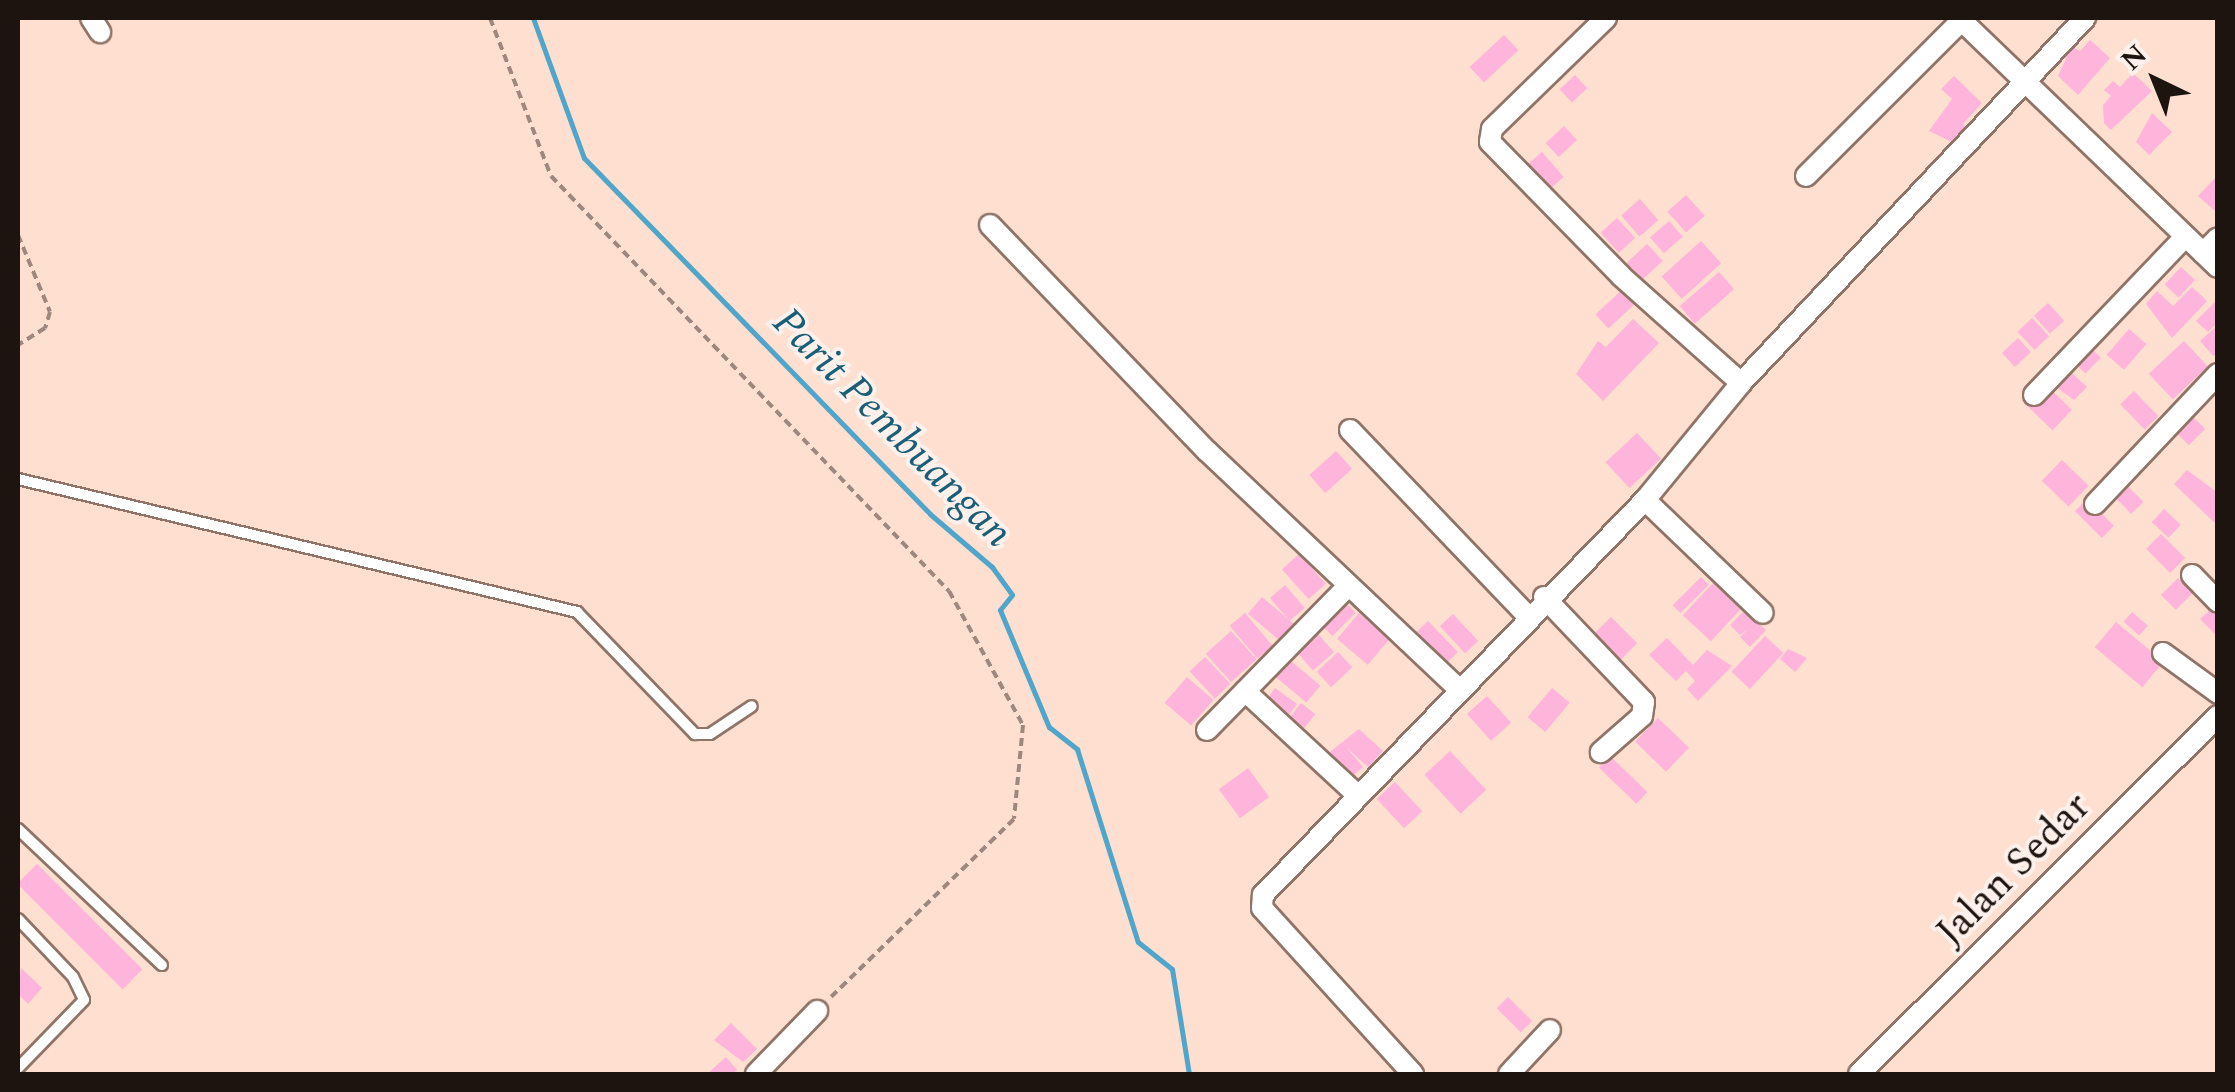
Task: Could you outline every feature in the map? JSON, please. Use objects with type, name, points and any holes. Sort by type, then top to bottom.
[{"type":"street","points":[[1606,18],[1492,129],[1490,142],[1608,263],[1741,383]]},
{"type":"street","points":[[1806,176],[1961,18],[2185,236],[2213,253]]},
{"type":"street","points":[[1413,1074],[1259,902],[1355,793],[1544,597],[1645,500],[1741,383],[2085,18]]},
{"type":"street","points":[[990,225],[1173,416],[1458,688]]},
{"type":"street","points":[[2034,394],[2185,236]]},
{"type":"street","points":[[2095,504],[2218,374]]},
{"type":"street","points":[[1350,430],[1527,615]]},
{"type":"street","points":[[1645,500],[1763,613]]},
{"type":"street","points":[[2192,576],[2218,602]]},
{"type":"street","points":[[1207,730],[1348,586]]},
{"type":"street","points":[[1544,597],[1644,702],[1642,716],[1601,752]]},
{"type":"street","points":[[2163,653],[2218,692]]},
{"type":"street","points":[[1246,691],[1355,793]]},
{"type":"street","name":"Jalan Sedar","points":[[1860,1074],[2216,721]]},
{"type":"street","points":[[756,1074],[816,1011]]},
{"type":"street","points":[[1509,1074],[1550,1030]]},
{"type":"lane","points":[[18,479],[576,612],[696,734],[710,734],[752,706]]},
{"type":"lane","points":[[18,829],[162,965]]},
{"type":"lane","points":[[18,919],[84,990],[84,1000],[18,1068]]},
{"type":"path","points":[[490,18],[551,176],[949,590],[1023,725],[1014,818],[816,1011]]},
{"type":"path","points":[[18,235],[50,312],[45,328],[18,345]]},
{"type":"building","points":[[1504,35],[1518,50],[1484,82],[1470,67]]},
{"type":"building","points":[[2090,40],[2110,58],[2078,95],[2058,76],[2066,59],[2059,52],[2066,44],[2080,51]]},
{"type":"building","points":[[2133,73],[2152,91],[2111,130],[2104,123],[2103,105],[2111,96],[2104,90],[2113,81],[2120,87]]},
{"type":"building","points":[[1575,75],[1587,88],[1572,102],[1560,89]]},
{"type":"building","points":[[1954,76],[1982,103],[1963,124],[1969,130],[1956,144],[1929,131],[1952,99],[1941,89]]},
{"type":"building","points":[[2152,113],[2172,132],[2149,155],[2136,142]]},
{"type":"building","points":[[1564,126],[1577,140],[1559,157],[1546,143]]},
{"type":"building","points":[[1542,152],[1564,177],[1549,190],[1527,165]]},
{"type":"building","points":[[2218,175],[2218,209],[2215,211],[2198,196]]},
{"type":"building","points":[[1686,195],[1705,216],[1686,233],[1667,212]]},
{"type":"building","points":[[1640,199],[1658,220],[1640,237],[1621,215]]},
{"type":"building","points":[[1617,218],[1635,238],[1619,253],[1601,233]]},
{"type":"building","points":[[1669,221],[1683,237],[1664,253],[1650,237]]},
{"type":"building","points":[[1701,241],[1721,263],[1682,299],[1662,276]]},
{"type":"building","points":[[1647,244],[1663,261],[1639,283],[1624,266]]},
{"type":"building","points":[[2181,267],[2195,280],[2179,298],[2165,285]]},
{"type":"building","points":[[1719,272],[1734,289],[1695,323],[1680,306]]},
{"type":"building","points":[[2192,287],[2207,301],[2172,338],[2146,304],[2157,291],[2173,306]]},
{"type":"building","points":[[1624,288],[1637,302],[1608,328],[1595,315]]},
{"type":"building","points":[[2218,299],[2218,322],[2208,332],[2196,321]]},
{"type":"building","points":[[2048,303],[2064,321],[2050,334],[2034,316]]},
{"type":"building","points":[[2032,318],[2049,336],[2034,350],[2017,332]]},
{"type":"building","points":[[1633,319],[1659,343],[1603,401],[1576,374],[1598,341],[1606,347]]},
{"type":"building","points":[[2218,325],[2218,353],[2213,356],[2200,341]]},
{"type":"building","points":[[2129,329],[2146,344],[2124,370],[2107,355]]},
{"type":"building","points":[[2018,338],[2031,352],[2015,367],[2002,353]]},
{"type":"building","points":[[2184,341],[2208,367],[2173,399],[2149,374]]},
{"type":"building","points":[[2086,343],[2101,358],[2085,373],[2070,359]]},
{"type":"building","points":[[2064,366],[2087,387],[2074,400],[2049,382]]},
{"type":"building","points":[[2046,385],[2072,410],[2052,430],[2027,405]]},
{"type":"building","points":[[2134,391],[2158,416],[2145,429],[2120,404]]},
{"type":"building","points":[[2186,410],[2205,429],[2189,445],[2170,426]]},
{"type":"building","points":[[1637,433],[1661,459],[1629,488],[1606,462]]},
{"type":"building","points":[[1336,451],[1352,469],[1325,493],[1309,475]]},
{"type":"building","points":[[2062,460],[2089,486],[2068,507],[2042,481]]},
{"type":"building","points":[[2187,470],[2218,493],[2218,526],[2174,484]]},
{"type":"building","points":[[2121,479],[2143,502],[2131,514],[2109,491]]},
{"type":"building","points":[[2087,499],[2114,526],[2102,538],[2075,511]]},
{"type":"building","points":[[2164,509],[2181,525],[2169,538],[2152,522]]},
{"type":"building","points":[[2161,534],[2185,558],[2170,573],[2146,549]]},
{"type":"building","points":[[1299,554],[1326,584],[1309,599],[1282,569]]},
{"type":"building","points":[[1701,577],[1709,585],[1680,613],[1673,605]]},
{"type":"building","points":[[2178,578],[2193,593],[2176,610],[2161,595]]},
{"type":"building","points":[[1715,581],[1743,607],[1711,641],[1683,615]]},
{"type":"building","points":[[1285,585],[1305,608],[1290,621],[1270,598]]},
{"type":"building","points":[[1338,595],[1356,613],[1332,636],[1315,618]]},
{"type":"building","points":[[1262,597],[1294,624],[1280,641],[1248,614]]},
{"type":"building","points":[[2214,606],[2218,609],[2218,637],[2200,619]]},
{"type":"building","points":[[1744,611],[1766,630],[1750,647],[1740,637],[1748,629],[1740,635],[1730,625]]},
{"type":"building","points":[[2132,612],[2148,626],[2139,636],[2123,622]]},
{"type":"building","points":[[1245,613],[1273,646],[1257,659],[1230,626]]},
{"type":"building","points":[[1359,613],[1390,639],[1368,665],[1337,639]]},
{"type":"building","points":[[1453,614],[1478,641],[1465,653],[1440,626]]},
{"type":"building","points":[[1611,617],[1637,643],[1614,666],[1588,640]]},
{"type":"building","points":[[1428,621],[1458,652],[1441,668],[1411,637]]},
{"type":"building","points":[[2116,622],[2163,662],[2142,687],[2095,647]]},
{"type":"building","points":[[1313,628],[1334,652],[1313,671],[1292,646]]},
{"type":"building","points":[[1231,631],[1256,659],[1231,682],[1206,654]]},
{"type":"building","points":[[1765,636],[1783,653],[1750,689],[1732,672]]},
{"type":"building","points":[[1667,638],[1693,665],[1707,650],[1732,666],[1698,701],[1687,689],[1695,681],[1686,671],[1676,681],[1649,655]]},
{"type":"building","points":[[1788,649],[1807,658],[1795,672],[1780,659]]},
{"type":"building","points":[[1279,651],[1320,686],[1306,703],[1265,668]]},
{"type":"building","points":[[1338,652],[1352,667],[1331,687],[1317,672]]},
{"type":"building","points":[[1205,657],[1230,684],[1215,698],[1190,671]]},
{"type":"building","points":[[1187,677],[1213,700],[1191,726],[1165,703]]},
{"type":"building","points":[[1275,688],[1297,704],[1282,725],[1263,705]]},
{"type":"building","points":[[1552,688],[1570,703],[1545,732],[1528,717]]},
{"type":"building","points":[[1487,696],[1511,723],[1491,741],[1467,714]]},
{"type":"building","points":[[1301,703],[1315,714],[1298,736],[1284,725]]},
{"type":"building","points":[[1658,718],[1689,748],[1666,772],[1635,742]]},
{"type":"building","points":[[1359,729],[1383,751],[1368,767],[1347,748],[1363,767],[1343,784],[1321,759]]},
{"type":"building","points":[[1450,751],[1486,790],[1461,814],[1424,775]]},
{"type":"building","points":[[1610,756],[1647,792],[1636,804],[1599,768]]},
{"type":"building","points":[[1248,768],[1269,797],[1240,818],[1219,789]]},
{"type":"building","points":[[1395,782],[1422,811],[1404,828],[1377,799]]},
{"type":"building","points":[[37,864],[142,969],[123,989],[18,885]]},
{"type":"building","points":[[21,968],[42,988],[28,1004],[18,994]]},
{"type":"building","points":[[1508,997],[1532,1021],[1521,1032],[1497,1008]]},
{"type":"building","points":[[731,1023],[757,1049],[743,1062],[714,1040]]},
{"type":"building","points":[[726,1057],[737,1070],[732,1074],[707,1074]]},
{"type":"waterway","name":"Parit Pembuangan","points":[[533,18],[584,158],[930,514],[992,567],[1012,595],[1000,610],[1049,727],[1077,749],[1138,942],[1172,969],[1189,1074]]}]
